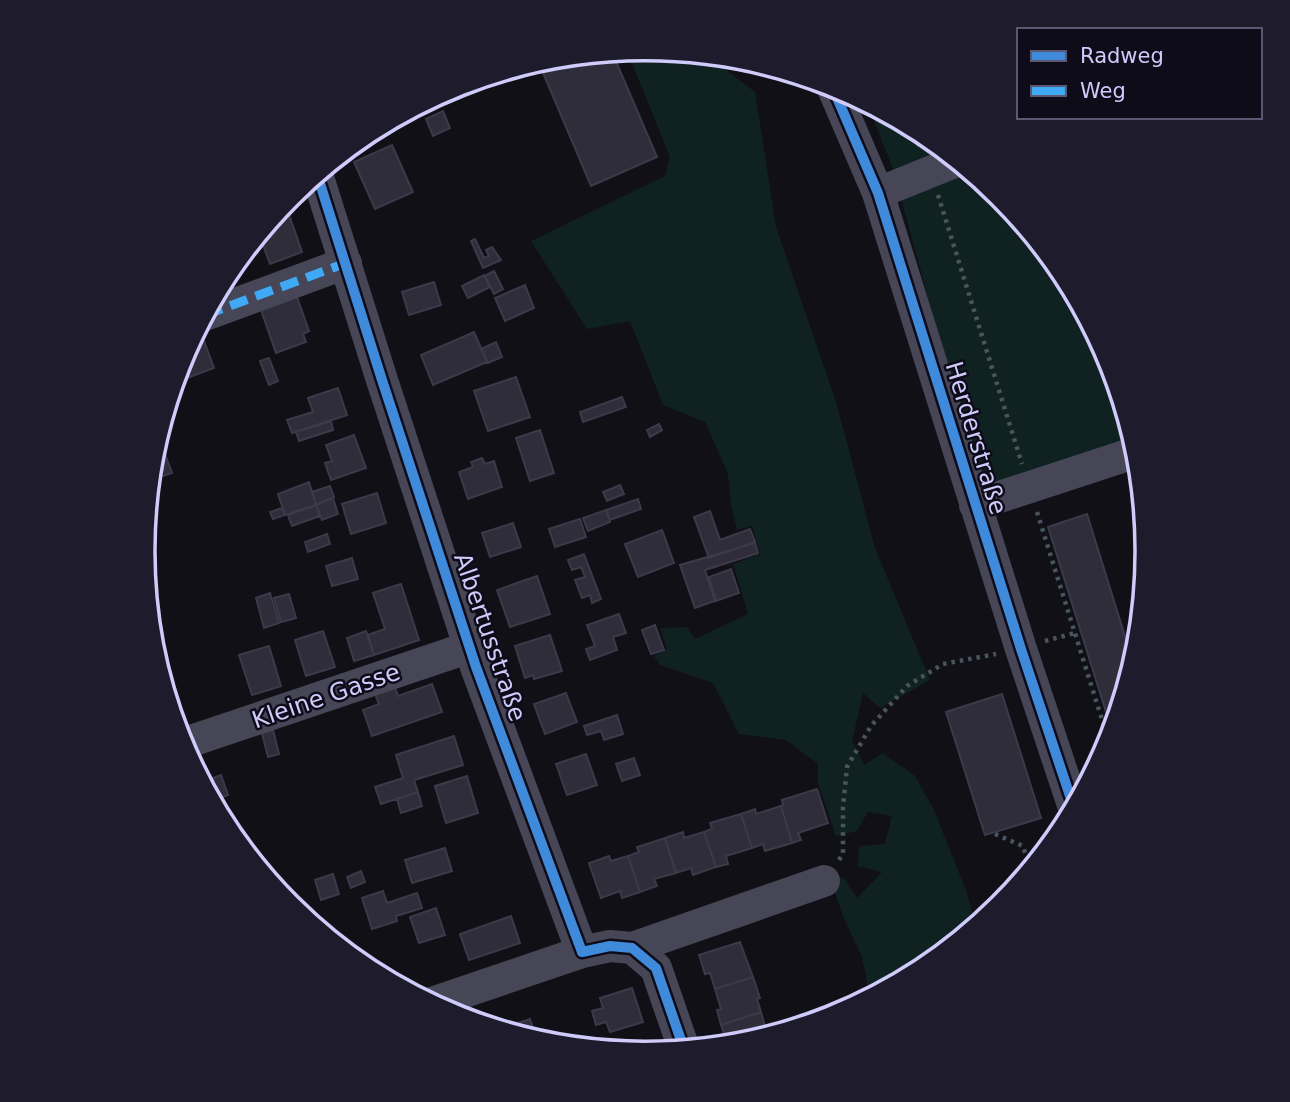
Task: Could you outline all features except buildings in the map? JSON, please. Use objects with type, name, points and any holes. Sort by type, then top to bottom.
[{"type":"street","name":"Herderstraße","points":[[839,102],[877,193],[1021,649],[1071,793]]},
{"type":"street","points":[[877,193],[944,166]]},
{"type":"street","name":"Albertusstraße","points":[[320,184],[470,647],[582,952]]},
{"type":"street","points":[[219,310],[346,262]]},
{"type":"street","name":"Herderstraße","points":[[975,505],[1125,456]]},
{"type":"street","name":"Kleine Gasse","points":[[194,740],[470,647]]},
{"type":"street","points":[[447,998],[582,952],[610,946],[632,948],[824,881]]},
{"type":"street","points":[[632,948],[656,968],[681,1040]]},
{"type":"path","points":[[944,166],[1029,487],[1103,723]]},
{"type":"path","points":[[824,881],[843,854],[843,807],[847,767],[871,726],[907,685],[943,664],[1021,649],[1075,632]]},
{"type":"path","points":[[995,834],[1023,846],[1027,858]]},
{"type":"shaded area","points":[[631,61],[677,62],[723,68],[755,92],[776,227],[836,402],[875,548],[930,680],[880,708],[863,693],[852,741],[864,765],[883,753],[915,776],[934,810],[973,914],[917,958],[868,987],[862,957],[831,883],[843,877],[857,898],[882,872],[858,866],[859,846],[885,844],[892,816],[868,812],[857,831],[836,836],[818,784],[818,764],[786,740],[739,734],[713,683],[660,665],[654,656],[667,649],[660,628],[687,627],[695,639],[748,614],[733,564],[760,554],[752,526],[737,530],[728,474],[705,422],[663,405],[630,321],[587,329],[531,241],[665,176],[670,157]]},
{"type":"shaded area","points":[[873,118],[943,162],[991,205],[1034,253],[1084,334],[1109,394],[1126,458],[987,514],[893,169]]},
{"type":"marked path","points":[[219,310],[346,263]]},
{"type":"cycle path","points":[[839,102],[878,193],[1070,795]]},
{"type":"cycle path","points":[[320,185],[476,667],[582,952],[610,946],[632,948],[656,968],[681,1040]]}]
